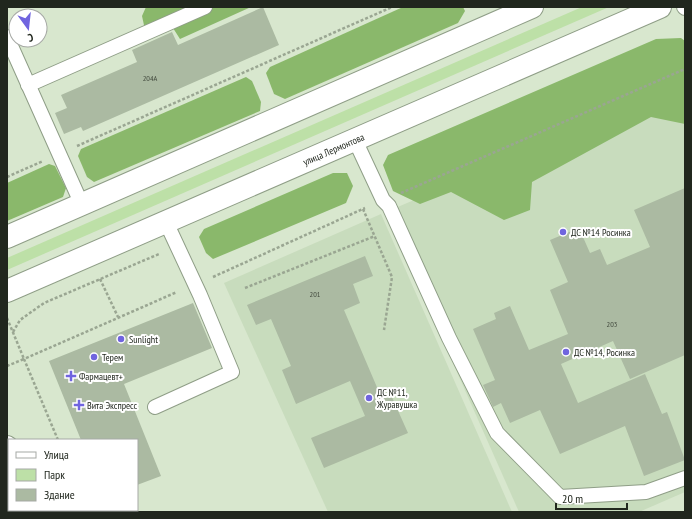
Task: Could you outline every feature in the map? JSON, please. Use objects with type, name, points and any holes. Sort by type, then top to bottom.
[{"type":"main road","points":[[7,237],[532,7]]},
{"type":"main road","name":"улица Лермонтова","points":[[7,291],[660,7]]},
{"type":"lane","points":[[28,85],[205,7]]},
{"type":"lane","points":[[7,37],[82,205]]},
{"type":"lane","points":[[355,140],[383,200],[389,206],[449,338],[497,433],[560,497],[646,492],[685,478]]},
{"type":"lane","points":[[155,406],[232,372],[166,222]]},
{"type":"path","points":[[7,177],[392,7]]},
{"type":"path","points":[[7,366],[195,285],[383,200],[685,69]]},
{"type":"path","points":[[363,209],[392,277],[384,330]]},
{"type":"path","points":[[245,288],[374,236]]},
{"type":"path","points":[[13,332],[20,320],[44,303],[158,254]]},
{"type":"path","points":[[100,279],[118,317]]},
{"type":"path","points":[[7,318],[58,439]]},
{"type":"shaded area","name":"ДС №14, Росинка","points":[[685,84],[685,492],[639,512],[519,512],[386,212]]},
{"type":"shaded area","name":"ДС №11, Журавушка","points":[[381,214],[512,512],[328,512],[224,283]]},
{"type":"green space","points":[[146,7],[251,7],[180,39],[173,28],[147,39],[142,16]]},
{"type":"green space","points":[[403,7],[463,7],[465,11],[458,23],[285,99],[274,94],[266,73],[270,67]]},
{"type":"green space","points":[[582,7],[609,7],[7,270],[7,258]]},
{"type":"green space","points":[[681,38],[685,41],[685,124],[651,117],[532,182],[530,210],[504,220],[451,192],[420,204],[393,191],[383,165],[388,155],[656,39]]},
{"type":"green space","points":[[246,77],[252,81],[261,102],[260,111],[94,182],[87,177],[78,156],[81,149]]},
{"type":"green space","points":[[49,164],[55,166],[66,188],[63,197],[7,221],[7,183]]},
{"type":"green space","points":[[333,173],[347,173],[353,186],[346,203],[213,259],[206,253],[199,237],[204,229]]},
{"type":"building","points":[[263,7],[279,45],[83,131],[81,127],[64,134],[55,113],[67,108],[61,95],[137,62],[132,50],[172,32],[178,45]]},
{"type":"building","name":"ДС №14, Росинка","points":[[685,188],[685,355],[630,379],[613,341],[561,364],[578,403],[645,374],[662,414],[667,412],[685,460],[644,476],[625,426],[560,454],[540,410],[510,423],[501,403],[493,407],[483,385],[495,380],[473,329],[496,319],[494,313],[510,306],[529,350],[568,334],[550,290],[568,282],[550,240],[579,228],[590,253],[600,249],[607,265],[650,247],[634,210]]},
{"type":"building","points":[[365,256],[373,276],[353,284],[360,303],[344,310],[382,399],[391,395],[408,433],[324,468],[311,438],[365,416],[350,381],[296,404],[282,370],[291,366],[271,319],[256,325],[247,305]]},
{"type":"building","points":[[193,303],[212,348],[124,384],[161,476],[138,485],[138,439],[81,439],[49,361]]},
{"type":"place","name":"ДС №14 Росинка","points":[[563,232]]},
{"type":"place","name":"Sunlight","points":[[121,339]]},
{"type":"place","name":"ДС №14, Росинка","points":[[566,352]]},
{"type":"place","name":"Терем","points":[[94,357]]},
{"type":"place","name":"Фармацевт+","points":[[71,376]]},
{"type":"place","name":"ДС №11, Журавушка","points":[[369,398]]},
{"type":"place","name":"Вита Экспресс","points":[[79,405]]}]
